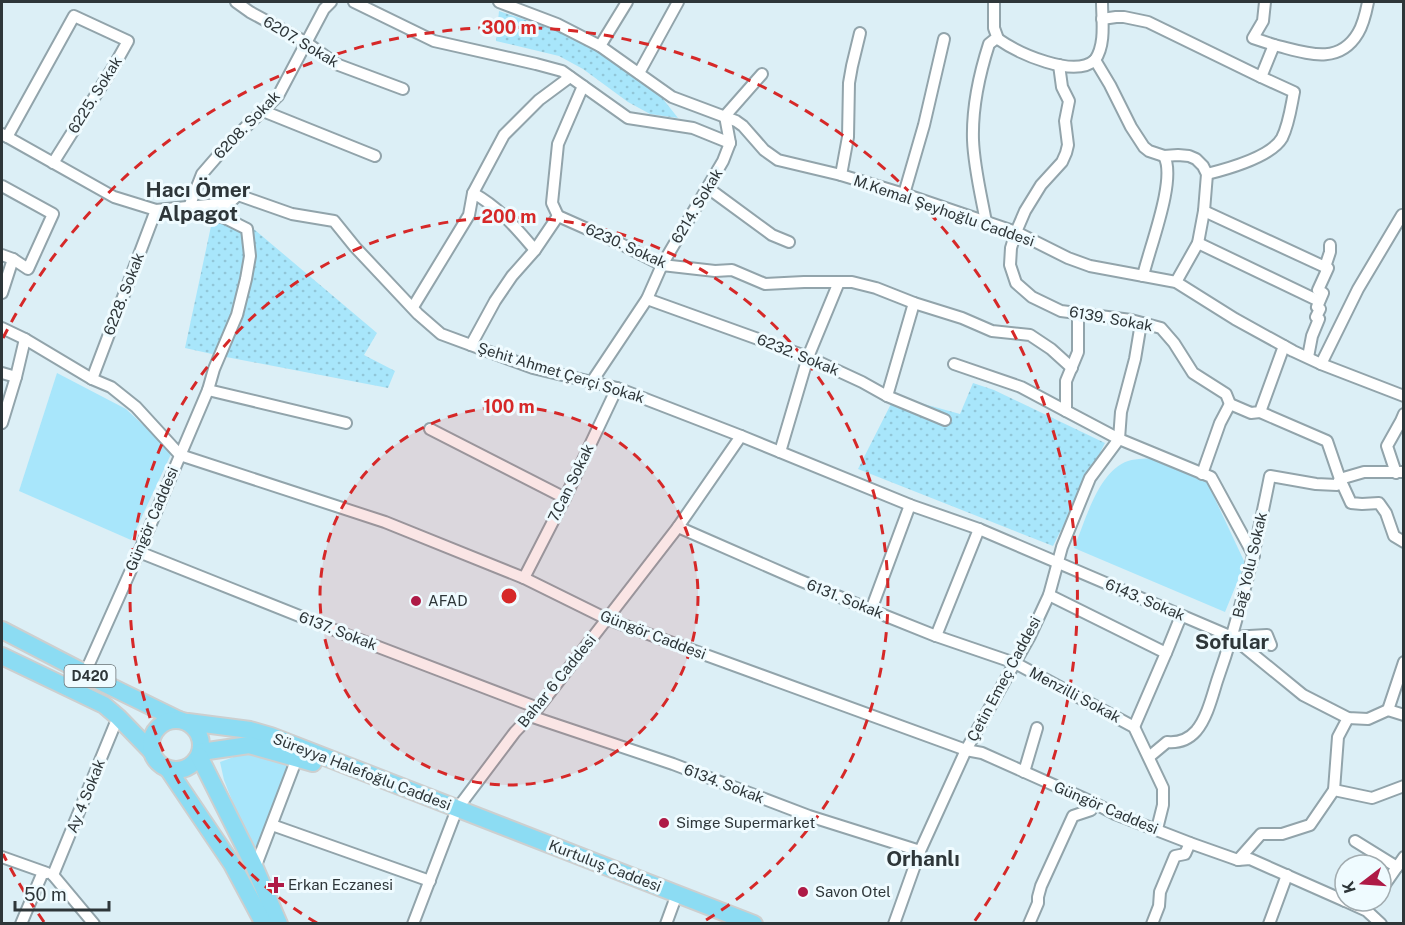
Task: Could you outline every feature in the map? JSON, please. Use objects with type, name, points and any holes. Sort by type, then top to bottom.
[{"type":"main road","name":"Süreyya Halefoğlu Caddesi","points":[[2,630],[96,680],[183,721],[250,730],[271,736],[457,809]]},
{"type":"main road","name":"D420","points":[[2,656],[104,705],[152,752]]},
{"type":"main road","points":[[170,720],[183,721],[194,728],[199,735],[200,754],[191,766],[184,770],[168,770],[155,760],[150,744],[152,736],[162,723],[170,720]]},
{"type":"main road","name":"Süreyya Halefoğlu Caddesi","points":[[200,754],[249,745],[457,809]]},
{"type":"main road","points":[[200,754],[255,868],[279,924]]},
{"type":"main road","points":[[168,770],[232,864],[264,924]]},
{"type":"main road","name":"Kurtuluş Caddesi","points":[[457,809],[754,924]]},
{"type":"street","name":"6207. Sokak","points":[[236,2],[307,43],[336,64],[403,89]]},
{"type":"street","name":"6208. Sokak","points":[[189,207],[202,174],[228,144],[278,96],[324,9],[331,2]]},
{"type":"street","points":[[354,2],[434,41],[562,71],[628,118],[693,128],[729,143]]},
{"type":"street","name":"M.Kemal Şeyhoğlu Caddesi","points":[[499,2],[557,24],[600,46],[672,97],[725,116],[743,126],[764,150],[778,160],[841,174],[904,194],[1016,232],[1081,263],[1103,270],[1176,282],[1235,320],[1284,346],[1321,364],[1404,396]]},
{"type":"street","points":[[600,46],[627,2]]},
{"type":"street","points":[[639,73],[678,2]]},
{"type":"street","points":[[994,2],[994,28],[998,39],[1030,56],[1081,67],[1095,60],[1101,46],[1102,2]]},
{"type":"street","points":[[1264,2],[1263,21],[1253,38],[1318,55],[1328,55],[1345,47],[1358,33],[1368,2]]},
{"type":"street","name":"6225. Sokak","points":[[4,136],[75,16],[128,41],[53,163]]},
{"type":"street","points":[[1102,20],[1116,16],[1148,22],[1294,92],[1286,128],[1278,144],[1254,158],[1207,174]]},
{"type":"street","points":[[841,174],[848,137],[849,83],[860,33]]},
{"type":"street","points":[[904,194],[924,124],[944,39]]},
{"type":"street","points":[[986,222],[973,140],[974,106],[989,44],[998,39]]},
{"type":"street","points":[[1261,77],[1274,45]]},
{"type":"street","points":[[1095,60],[1138,140],[1149,151],[1164,156],[1178,154],[1196,159],[1207,174],[1204,211],[1198,243],[1176,282]]},
{"type":"street","name":"6139. Sokak","points":[[1059,64],[1062,87],[1069,101],[1065,121],[1068,145],[1062,162],[1041,185],[1016,232],[1011,248],[1010,265],[1016,283],[1032,297],[1061,311],[1161,328],[1174,343],[1193,373],[1226,394],[1230,404]]},
{"type":"street","points":[[729,143],[725,116],[762,74]]},
{"type":"street","points":[[412,307],[469,215],[473,193],[504,135],[539,99],[570,77]]},
{"type":"street","points":[[471,345],[495,301],[558,216],[552,203],[558,144],[583,86]]},
{"type":"street","points":[[263,111],[375,156]]},
{"type":"street","name":"Şehit Ahmet Çerçi Sokak","points":[[4,136],[114,197],[156,210],[229,203],[238,195],[292,214],[334,221],[355,247],[441,334],[533,368],[617,388],[910,505],[979,529],[1058,563]]},
{"type":"street","name":"6214. Sokak","points":[[591,383],[648,299],[662,265],[723,161],[729,143]]},
{"type":"street","points":[[1143,276],[1163,205],[1168,168],[1164,156]]},
{"type":"street","points":[[2,186],[53,214],[27,269],[13,259],[2,255]]},
{"type":"street","points":[[708,188],[772,235],[789,242]]},
{"type":"street","points":[[473,193],[489,203],[512,224],[535,250]]},
{"type":"street","points":[[2,328],[92,379],[111,387],[136,407],[180,455],[237,315],[250,256],[247,228],[225,218],[189,207]]},
{"type":"street","name":"6228. Sokak","points":[[92,379],[156,210]]},
{"type":"street","points":[[1204,211],[1326,267]]},
{"type":"street","points":[[1321,364],[1358,289],[1402,215],[1404,216]]},
{"type":"street","name":"6230. Sokak","points":[[558,216],[662,265],[715,271],[732,270],[765,284],[861,283],[962,318],[992,331],[1030,335],[1051,349],[1071,368]]},
{"type":"street","points":[[1198,243],[1319,301]]},
{"type":"street","points":[[1308,357],[1312,336],[1319,319],[1316,317],[1320,309],[1317,307],[1323,293],[1318,290],[1328,268],[1326,267],[1330,245]]},
{"type":"street","points":[[2,293],[13,259]]},
{"type":"street","points":[[780,452],[808,357],[839,282]]},
{"type":"street","name":"6232. Sokak","points":[[648,299],[808,357],[887,396],[945,420]]},
{"type":"street","points":[[887,396],[914,303]]},
{"type":"street","points":[[1066,411],[1066,381],[1078,352],[1078,313]]},
{"type":"street","points":[[1119,439],[1122,412],[1141,323]]},
{"type":"street","points":[[2,423],[25,339]]},
{"type":"street","points":[[1260,412],[1284,346]]},
{"type":"street","points":[[954,364],[1021,387],[1119,439],[1211,477],[1254,556]]},
{"type":"street","points":[[2,373],[16,377]]},
{"type":"street","name":"7.Can Sokak","points":[[524,578],[617,388]]},
{"type":"street","points":[[208,390],[346,423]]},
{"type":"street","points":[[1202,474],[1220,423],[1230,404],[1251,413],[1260,412],[1327,441],[1340,479],[1351,502],[1380,503],[1394,536],[1404,542]]},
{"type":"street","points":[[1400,472],[1388,446],[1404,414]]},
{"type":"street","points":[[430,429],[564,498]]},
{"type":"street","name":"Bahar 6 Caddesi","points":[[413,924],[457,809],[491,762],[538,708],[678,527],[741,436]]},
{"type":"street","name":"Çetin Emeç Caddesi","points":[[894,924],[920,851],[966,750],[1015,663],[1048,595],[1062,547],[1090,478],[1119,439]]},
{"type":"street","name":"Güngör Caddesi","points":[[85,673],[180,455],[385,522],[524,578],[607,619],[966,750],[982,753],[1115,814],[1238,860],[1250,859],[1333,896]]},
{"type":"street","name":"Bağ Yolu Sokak","points":[[1149,757],[1167,742],[1175,743],[1185,740],[1196,731],[1205,714],[1232,637],[1254,556],[1270,476],[1316,484],[1337,485],[1340,479],[1364,472],[1400,472]]},
{"type":"street","points":[[871,610],[910,505]]},
{"type":"street","name":"6131. Sokak","points":[[678,527],[871,610],[936,636],[1015,663]]},
{"type":"street","points":[[936,636],[979,529]]},
{"type":"street","name":"6137. Sokak","points":[[139,552],[538,708]]},
{"type":"street","name":"6143. Sokak","points":[[1058,563],[1232,637]]},
{"type":"street","points":[[1048,595],[1166,653]]},
{"type":"street","points":[[1134,727],[1180,616]]},
{"type":"street","points":[[1232,637],[1267,635],[1271,645]]},
{"type":"street","points":[[1232,637],[1303,695],[1348,718],[1368,719],[1388,710],[1404,715]]},
{"type":"street","points":[[1388,710],[1404,662]]},
{"type":"street","name":"Menzilli Sokak","points":[[1015,663],[1134,727],[1162,788],[1163,806],[1157,829]]},
{"type":"street","name":"6134. Sokak","points":[[530,716],[673,764],[809,816],[920,851]]},
{"type":"street","name":"Ay 4 Sokak","points":[[21,924],[48,873],[118,717]]},
{"type":"street","points":[[1238,860],[1262,834],[1282,834],[1310,825],[1334,790],[1338,737],[1348,718]]},
{"type":"street","points":[[1024,772],[1037,728]]},
{"type":"street","points":[[255,868],[297,758]]},
{"type":"street","points":[[1334,790],[1372,798],[1404,786]]},
{"type":"street","points":[[1029,924],[1038,903],[1041,886],[1073,816],[1091,810],[1094,803]]},
{"type":"street","points":[[272,825],[430,881]]},
{"type":"street","points":[[1355,842],[1397,867]]},
{"type":"street","points":[[1152,924],[1159,906],[1160,892],[1175,856],[1185,854],[1190,843]]},
{"type":"street","points":[[2,857],[48,873],[94,924]]},
{"type":"street","points":[[1393,873],[1404,857]]},
{"type":"street","points":[[1269,924],[1287,875]]},
{"type":"street","points":[[666,924],[677,894]]},
{"type":"street","name":"Güngör Caddesi","points":[[1369,913],[1381,924]]},
{"type":"shaded area","points":[[499,11],[562,32],[598,49],[663,99],[678,118],[650,114],[628,102],[583,69],[559,56],[496,41]]},
{"type":"shaded area","points":[[217,198],[377,333],[364,355],[395,371],[388,388],[185,348]]},
{"type":"shaded area","points":[[57,373],[126,409],[172,452],[131,540],[19,491]]},
{"type":"shaded area","points":[[973,383],[994,390],[1105,443],[1053,546],[858,469],[895,396],[960,414]]},
{"type":"shaded area","points":[[1157,458],[1183,464],[1207,482],[1245,563],[1225,612],[1074,548],[1094,498],[1108,475],[1128,461]]},
{"type":"shaded area","points":[[257,752],[294,757],[253,854],[224,780],[220,762],[242,754]]},
{"type":"place","name":"AFAD","points":[[416,601]]},
{"type":"place","name":"Simge Supermarket","points":[[664,823]]},
{"type":"place","name":"Erkan Eczanesi","points":[[276,885]]},
{"type":"place","name":"Savon Otel","points":[[803,892]]},
{"type":"district","name":"Hacı Ömer Alpagot","points":[[198,202]]},
{"type":"district","name":"Sofular","points":[[1232,642]]},
{"type":"district","name":"Orhanlı","points":[[923,859]]}]
